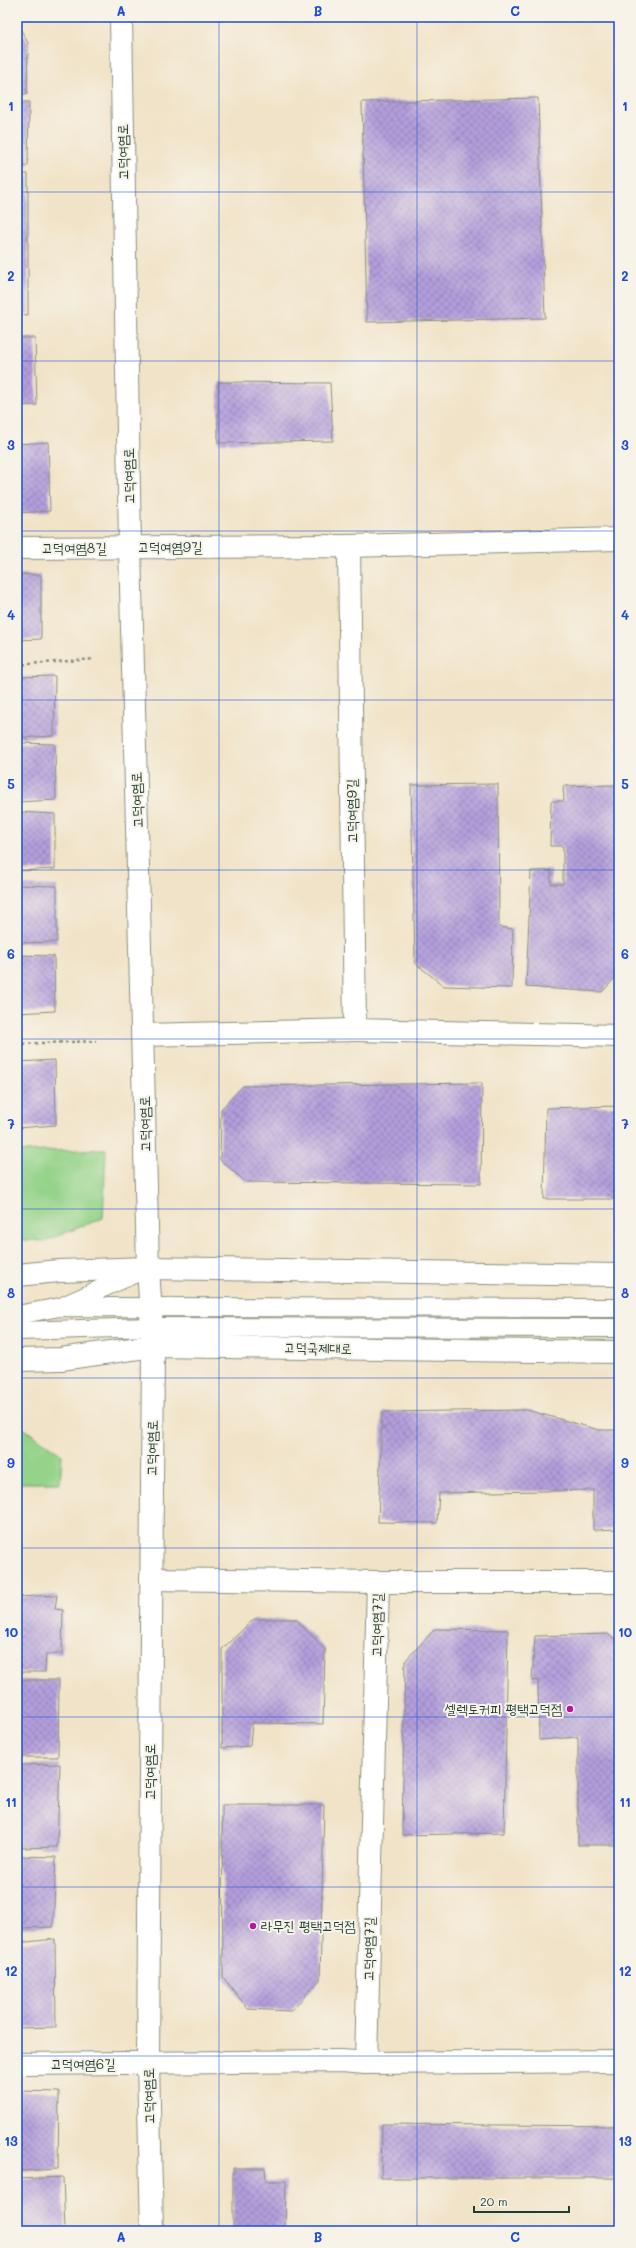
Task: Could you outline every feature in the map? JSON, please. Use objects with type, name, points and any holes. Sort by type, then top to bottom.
[{"type":"street","name":"고덕여염로","points":[[121,17],[130,548],[148,1268],[152,1327],[148,2063],[152,2231]]},
{"type":"street","points":[[349,546],[619,539]]},
{"type":"street","name":"고덕여염9길","points":[[130,548],[349,546],[355,1030]]},
{"type":"street","name":"고덕여염8길","points":[[17,548],[130,548]]},
{"type":"street","points":[[143,1035],[355,1030],[619,1036]]},
{"type":"street","points":[[17,1275],[59,1271],[148,1268],[619,1275]]},
{"type":"street","name":"고덕국제대로","points":[[17,1360],[61,1359],[152,1327],[619,1352]]},
{"type":"street","name":"고덕여염7길","points":[[150,1579],[378,1582],[619,1582]]},
{"type":"street","name":"고덕여염7길","points":[[366,2063],[378,1582]]},
{"type":"street","name":"고덕여염6길","points":[[17,2064],[342,2061],[366,2063]]},
{"type":"street","points":[[366,2063],[619,2061]]},
{"type":"lane","points":[[17,1316],[60,1307],[148,1268]]},
{"type":"lane","points":[[60,1307],[152,1327],[619,1328]]},
{"type":"lane","points":[[17,1331],[619,1308]]},
{"type":"path","points":[[17,665],[94,659]]},
{"type":"path","points":[[17,1044],[96,1041]]},
{"type":"green space","points":[[106,1149],[103,1218],[45,1241],[17,1240],[17,1152]]},
{"type":"green space","points":[[20,1426],[62,1455],[60,1483],[17,1483],[17,1427]]},
{"type":"building","points":[[17,28],[20,28],[28,43],[27,94],[17,94]]},
{"type":"building","points":[[538,98],[545,318],[367,322],[362,102]]},
{"type":"building","points":[[17,102],[29,102],[28,166],[17,166]]},
{"type":"building","points":[[17,174],[28,174],[28,315],[17,314]]},
{"type":"building","points":[[17,338],[35,338],[37,405],[17,406]]},
{"type":"building","points":[[218,382],[330,383],[333,441],[218,443]]},
{"type":"building","points":[[48,442],[50,511],[17,513],[17,444]]},
{"type":"building","points":[[17,574],[41,575],[41,639],[17,640]]},
{"type":"building","points":[[55,676],[54,736],[17,738],[17,677]]},
{"type":"building","points":[[17,743],[55,744],[56,800],[17,802]]},
{"type":"building","points":[[498,784],[499,927],[513,929],[512,988],[444,986],[415,963],[411,785]]},
{"type":"building","points":[[619,785],[619,974],[602,992],[526,987],[531,871],[551,870],[551,884],[563,884],[563,846],[550,846],[551,801],[564,801],[563,786]]},
{"type":"building","points":[[17,812],[55,814],[55,869],[17,871]]},
{"type":"building","points":[[17,885],[57,886],[57,942],[17,943]]},
{"type":"building","points":[[17,955],[54,956],[55,1011],[17,1013]]},
{"type":"building","points":[[55,1060],[56,1125],[17,1128],[17,1062]]},
{"type":"building","points":[[482,1083],[481,1184],[246,1182],[220,1160],[221,1109],[243,1086]]},
{"type":"building","points":[[619,1106],[619,1199],[544,1199],[546,1108]]},
{"type":"building","points":[[527,1410],[599,1430],[619,1430],[619,1529],[593,1530],[593,1490],[439,1493],[437,1523],[378,1522],[382,1412]]},
{"type":"building","points":[[57,1595],[55,1609],[63,1610],[62,1654],[46,1654],[45,1672],[17,1672],[17,1597]]},
{"type":"building","points":[[254,1619],[296,1619],[325,1649],[323,1724],[252,1723],[250,1746],[222,1748],[222,1649]]},
{"type":"building","points":[[435,1629],[508,1630],[504,1833],[402,1835],[405,1661]]},
{"type":"building","points":[[608,1634],[619,1643],[619,1845],[578,1845],[578,1737],[539,1740],[538,1680],[532,1681],[535,1636]]},
{"type":"building","points":[[17,1680],[59,1680],[58,1757],[17,1757]]},
{"type":"building","points":[[60,1764],[57,1847],[17,1848],[17,1765]]},
{"type":"building","points":[[222,1805],[324,1805],[320,1980],[291,2011],[248,2009],[223,1977]]},
{"type":"building","points":[[17,1856],[56,1857],[53,1927],[17,1928]]},
{"type":"building","points":[[55,1939],[56,2027],[17,2028],[17,1943]]},
{"type":"building","points":[[17,2091],[59,2092],[58,2169],[21,2171],[21,2140],[17,2140]]},
{"type":"building","points":[[382,2124],[619,2126],[619,2178],[381,2178]]},
{"type":"building","points":[[233,2168],[265,2168],[266,2181],[286,2181],[285,2231],[233,2231]]},
{"type":"building","points":[[63,2177],[65,2231],[17,2231],[17,2179]]},
{"type":"place","name":"셀렉토커피 평택고덕점","points":[[570,1709]]},
{"type":"place","name":"라무진 평택고덕점","points":[[253,1926]]}]
